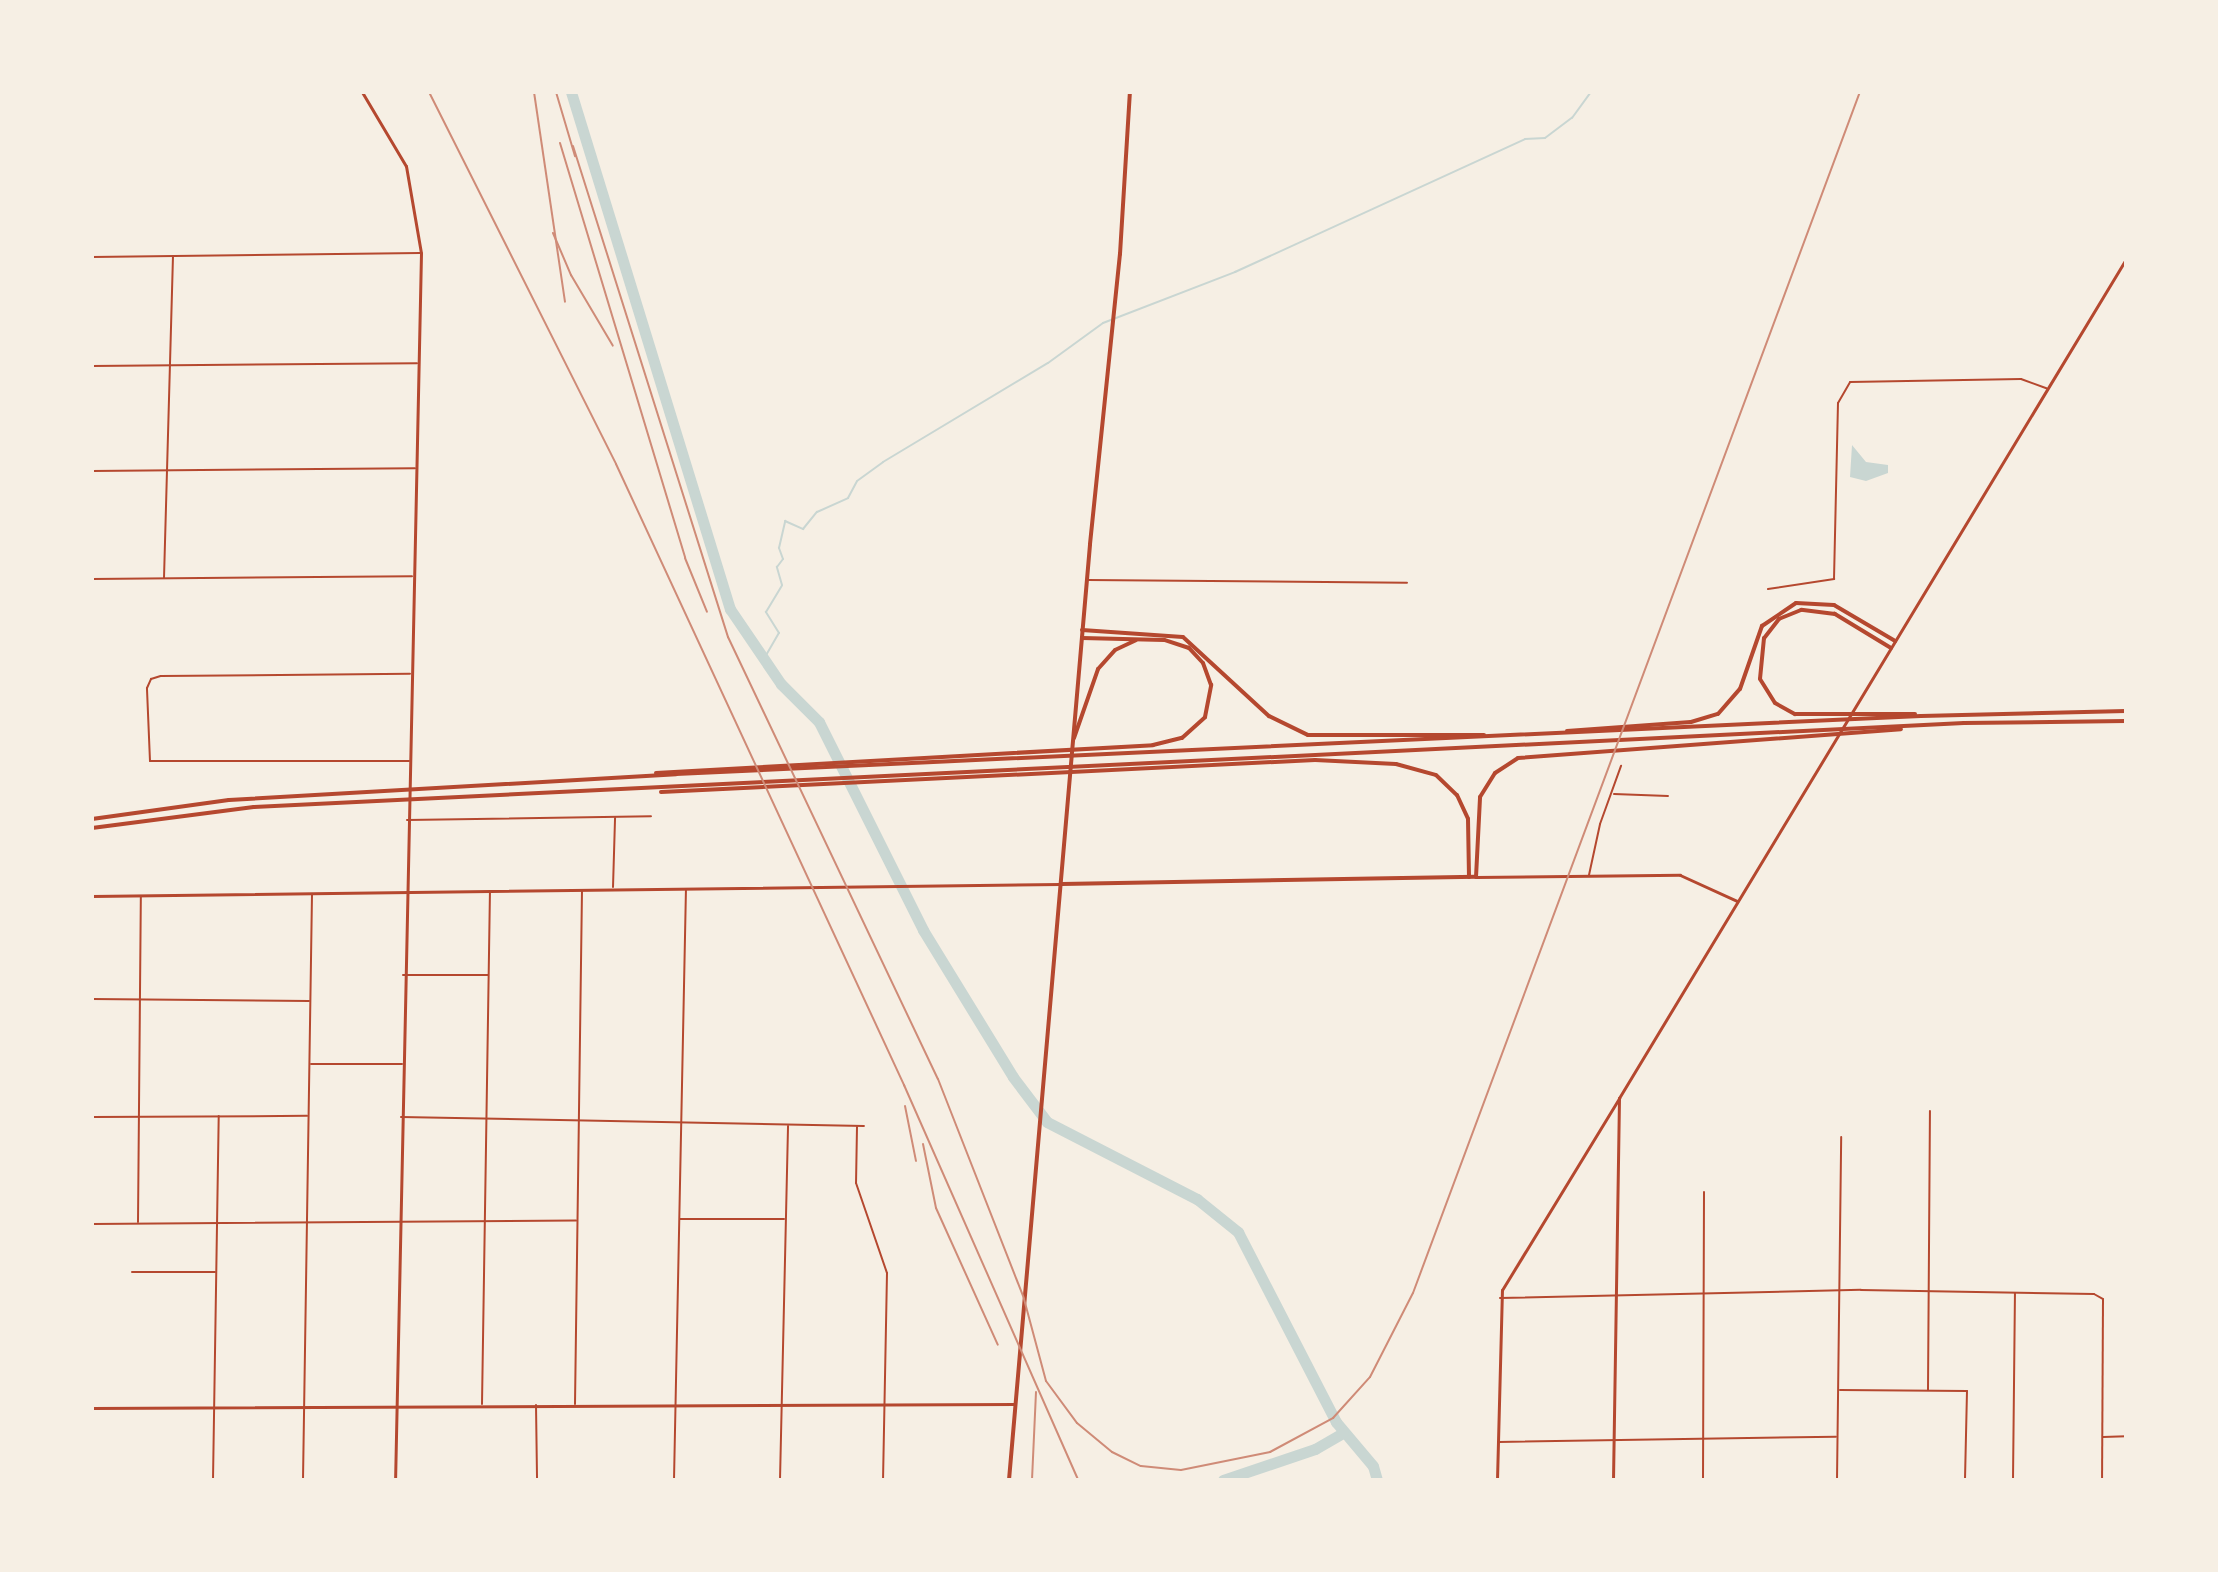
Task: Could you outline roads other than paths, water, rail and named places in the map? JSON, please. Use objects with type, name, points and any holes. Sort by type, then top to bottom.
[{"type":"main road","points":[[1009,1480],[1082,630],[1114,324],[1130,92]]},
{"type":"main road","points":[[1652,726],[1699,721],[1728,706],[1742,683],[1762,626],[1796,603],[1834,605],[1895,641]]},
{"type":"main road","points":[[1815,719],[1787,711],[1762,685],[1759,651],[1775,623],[1795,611],[1819,609],[1891,648]]},
{"type":"main road","points":[[1082,630],[1183,637],[1269,716],[1308,735],[1495,736]]},
{"type":"main road","points":[[1082,638],[1171,641],[1194,653],[1206,668],[1212,699],[1200,723],[1182,738],[1126,749]]},
{"type":"main road","points":[[1074,738],[1103,663],[1120,646],[1142,639]]},
{"type":"main road","points":[[92,819],[204,802],[675,772],[1126,749],[1557,734],[1580,730],[1880,715],[2126,711]]},
{"type":"main road","points":[[1062,884],[1476,877],[1476,813],[1486,784],[1518,758],[1573,750],[1804,738],[1920,725],[2126,721]]},
{"type":"main road","points":[[1124,770],[1575,742],[1871,730]]},
{"type":"main road","points":[[92,828],[216,810],[379,801],[684,791],[1325,760],[1417,767],[1445,781],[1462,803],[1469,828],[1469,877]]},
{"type":"street","points":[[362,92],[406,166],[421,253],[404,892],[395,1480]]},
{"type":"street","points":[[92,257],[421,253]]},
{"type":"street","points":[[164,578],[173,256]]},
{"type":"street","points":[[1497,1480],[1500,1298],[2126,259]]},
{"type":"street","points":[[92,366],[419,363]]},
{"type":"street","points":[[1768,589],[1834,579],[1838,403],[1843,389],[1859,379],[2021,379],[2047,389]]},
{"type":"street","points":[[92,471],[416,468]]},
{"type":"street","points":[[92,579],[414,576]]},
{"type":"street","points":[[1087,580],[1407,583]]},
{"type":"street","points":[[409,761],[148,760],[147,688],[153,678],[411,674]]},
{"type":"street","points":[[1589,876],[1600,824],[1621,766]]},
{"type":"street","points":[[1613,794],[1668,796]]},
{"type":"street","points":[[613,888],[615,816]]},
{"type":"street","points":[[407,820],[651,816]]},
{"type":"street","points":[[1476,877],[1688,876],[1737,901]]},
{"type":"street","points":[[92,896],[1062,884]]},
{"type":"street","points":[[674,1480],[686,888]]},
{"type":"street","points":[[575,1405],[582,889]]},
{"type":"street","points":[[482,1406],[490,890]]},
{"type":"street","points":[[303,1480],[312,894]]},
{"type":"street","points":[[138,1223],[141,896]]},
{"type":"street","points":[[403,975],[489,975]]},
{"type":"street","points":[[92,999],[310,1001]]},
{"type":"street","points":[[309,1064],[402,1064]]},
{"type":"street","points":[[1613,1480],[1619,1098]]},
{"type":"street","points":[[1928,1390],[1930,1111]]},
{"type":"street","points":[[213,1480],[219,1116]]},
{"type":"street","points":[[92,1117],[309,1116]]},
{"type":"street","points":[[401,1117],[864,1126]]},
{"type":"street","points":[[780,1480],[788,1126]]},
{"type":"street","points":[[857,1126],[856,1183],[887,1273],[883,1480]]},
{"type":"street","points":[[1837,1480],[1841,1137]]},
{"type":"street","points":[[1703,1480],[1704,1192]]},
{"type":"street","points":[[680,1219],[785,1219]]},
{"type":"street","points":[[92,1224],[577,1221]]},
{"type":"street","points":[[132,1272],[216,1272]]},
{"type":"street","points":[[1500,1298],[1929,1291],[2089,1293],[2103,1299],[2102,1480]]},
{"type":"street","points":[[2013,1480],[2015,1291]]},
{"type":"street","points":[[1839,1390],[1969,1393],[1965,1480]]},
{"type":"street","points":[[92,1408],[1015,1404]]},
{"type":"street","points":[[536,1405],[537,1480]]},
{"type":"street","points":[[2102,1437],[2126,1436]]},
{"type":"street","points":[[1498,1442],[1838,1437]]},
{"type":"waterway","points":[[571,92],[730,609],[781,684],[819,722],[923,930],[1013,1077],[1047,1122],[1197,1199],[1238,1232],[1336,1422],[1373,1466],[1377,1480]]},
{"type":"waterway","points":[[765,657],[779,633],[766,612],[782,585],[777,567],[783,559],[779,548],[785,521],[803,529],[817,512],[848,498],[857,481],[883,462],[1048,363],[1103,323],[1235,272],[1525,139],[1545,138],[1572,118],[1591,92]]},
{"type":"waterway","points":[[1223,1480],[1315,1449],[1343,1433]]},
{"type":"railway","points":[[429,92],[616,464],[904,1085],[1078,1480]]},
{"type":"railway","points":[[534,92],[565,302]]},
{"type":"railway","points":[[556,92],[575,156]]},
{"type":"railway","points":[[573,146],[728,637],[938,1079],[1024,1299],[1046,1381],[1077,1423],[1112,1452],[1141,1466],[1181,1470],[1270,1452],[1333,1418],[1370,1377],[1413,1293],[1860,92]]},
{"type":"railway","points":[[560,143],[685,558],[707,612]]},
{"type":"railway","points":[[553,233],[571,275],[613,346]]},
{"type":"railway","points":[[905,1106],[916,1161]]},
{"type":"railway","points":[[923,1144],[936,1208],[998,1345]]},
{"type":"railway","points":[[1032,1480],[1036,1392]]}]
